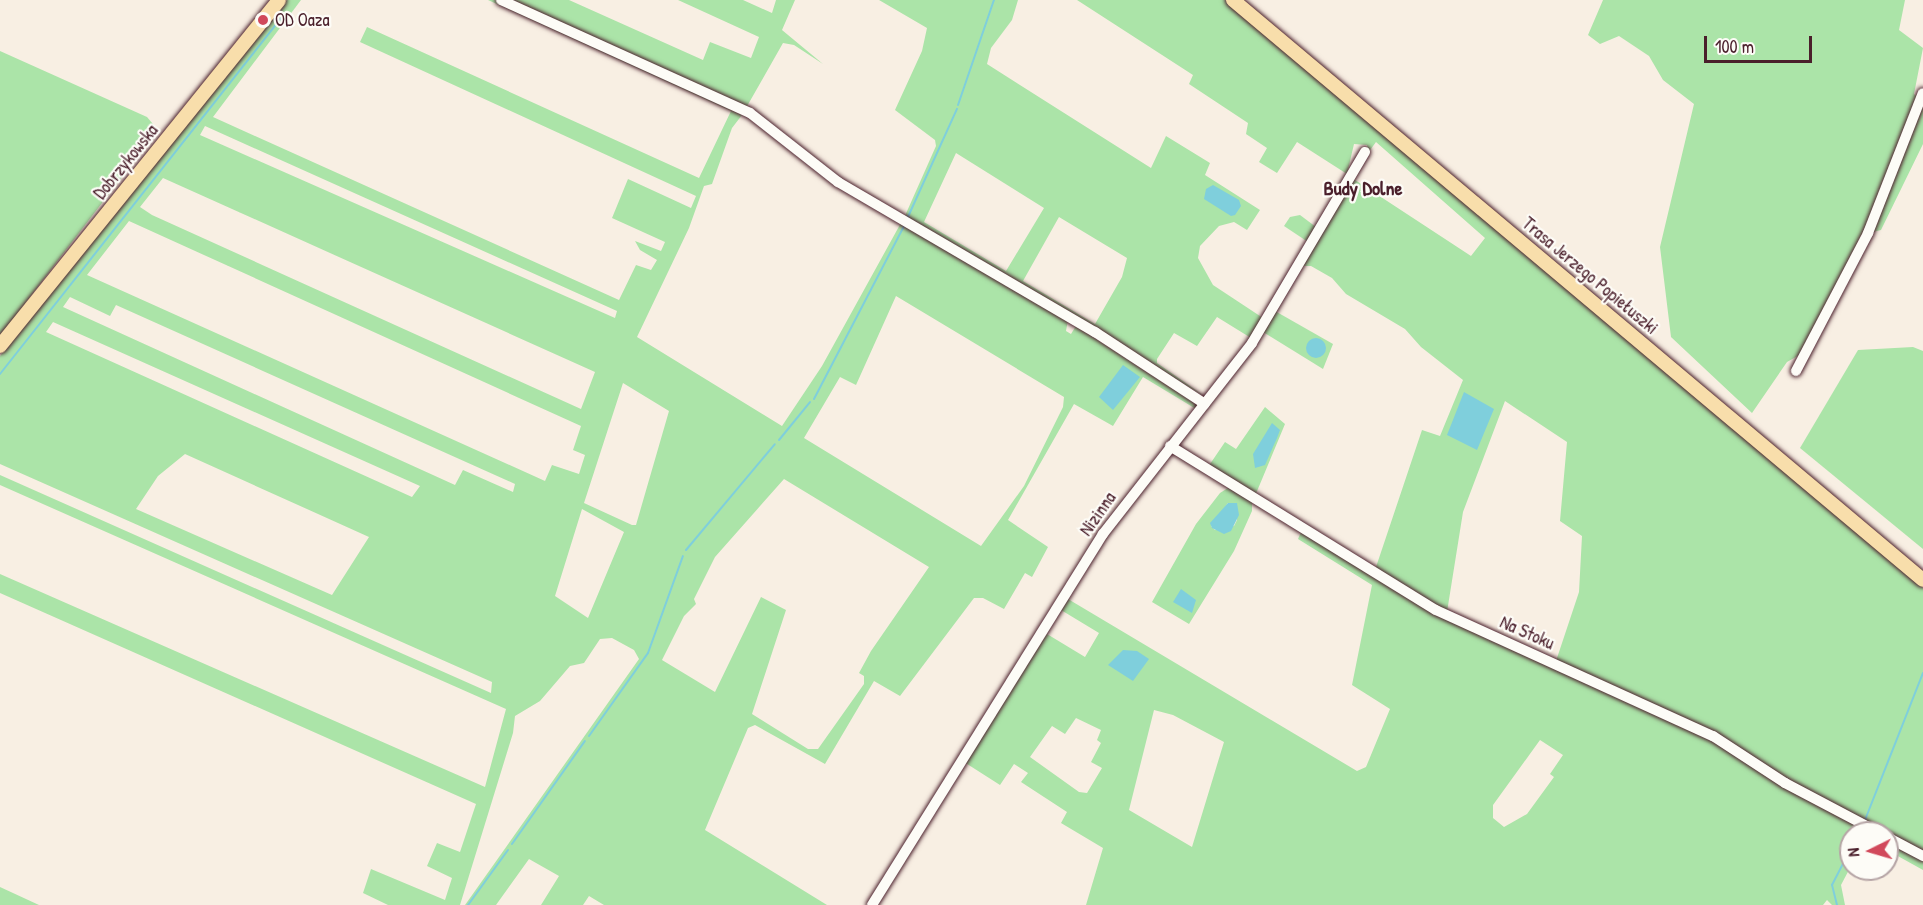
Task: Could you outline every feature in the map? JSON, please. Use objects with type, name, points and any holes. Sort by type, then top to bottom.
[{"type":"main road","name":"Dobrzykowska","points":[[0,346],[279,0]]},
{"type":"main road","name":"Trasa Jerzego Popiełuszki","points":[[1233,0],[1923,580]]},
{"type":"street","points":[[501,0],[750,113],[838,182],[1095,332],[1205,404]]},
{"type":"street","points":[[1796,371],[1868,232],[1923,93]]},
{"type":"street","name":"Nizinna","points":[[872,905],[1103,534],[1261,329],[1365,152]]},
{"type":"street","name":"Na Stoku","points":[[1170,446],[1436,610],[1722,741],[1785,783],[1857,821]]},
{"type":"street","points":[[1899,843],[1923,856]]},
{"type":"green space","points":[[287,0],[301,0],[213,117],[619,300],[636,265],[651,270],[657,260],[640,250],[635,241],[661,251],[665,242],[612,218],[628,179],[691,208],[696,196],[360,42],[367,27],[699,178],[731,111],[488,0],[497,0],[742,115],[732,128],[712,184],[704,186],[689,228],[637,337],[782,426],[822,366],[902,221],[1068,320],[1066,331],[1071,334],[1076,326],[1197,405],[1196,409],[1143,377],[1113,426],[1074,404],[1008,520],[1048,547],[1032,577],[1025,573],[1004,609],[983,598],[974,598],[900,696],[874,681],[825,764],[755,725],[748,728],[705,830],[827,905],[604,905],[589,896],[583,905],[541,905],[559,876],[529,859],[496,905],[465,905],[639,659],[634,650],[612,638],[600,639],[584,663],[570,666],[540,701],[515,716],[513,733],[460,905],[388,905],[363,893],[371,869],[445,900],[452,878],[427,866],[437,843],[460,852],[476,804],[0,593],[0,574],[485,787],[506,709],[0,485],[0,475],[491,693],[492,682],[0,464],[0,356]],"holes":[[[205,126],[617,311],[615,318],[200,135]],[[163,178],[595,372],[581,409],[152,215],[140,207]],[[129,221],[581,426],[573,450],[585,455],[579,474],[552,465],[545,481],[87,275]],[[896,296],[1064,397],[1063,407],[1024,486],[981,546],[804,438],[840,377],[856,385]],[[70,297],[110,316],[116,305],[515,484],[513,492],[463,470],[455,485],[63,307]],[[53,322],[420,486],[412,497],[46,332]],[[623,383],[669,411],[636,525],[584,503]],[[185,454],[369,537],[332,595],[136,509],[158,476]],[[784,479],[929,567],[871,651],[859,673],[864,676],[864,684],[818,749],[808,749],[752,714],[786,610],[761,597],[715,692],[662,660],[684,616],[696,604],[694,599],[715,557]],[[582,509],[624,532],[588,618],[555,596]]]},
{"type":"green space","points":[[513,0],[569,0],[703,60],[710,42],[751,58],[759,37],[678,0],[743,0],[772,13],[776,0],[795,0],[782,30],[823,64],[794,45],[783,43],[746,108]]},
{"type":"green space","points":[[879,0],[1018,0],[1012,20],[991,48],[987,64],[1151,168],[1166,136],[1210,163],[1205,175],[1260,210],[1247,230],[1234,222],[1219,226],[1200,246],[1198,258],[1213,285],[1263,318],[1251,338],[1217,317],[1197,346],[1174,333],[1157,359],[1157,363],[1206,397],[904,218],[936,146],[935,140],[895,110],[922,51],[927,28]],"holes":[[[956,153],[1044,208],[1006,271],[924,222]],[[1059,217],[1127,258],[1122,277],[1095,324],[1023,281]]]},
{"type":"green space","points":[[1077,0],[1225,0],[1923,588],[1923,853],[1899,841],[1899,821],[1862,821],[1802,790],[1756,759],[1556,661],[1579,592],[1582,536],[1560,521],[1567,442],[1505,401],[1463,512],[1447,612],[1375,570],[1422,430],[1440,436],[1463,380],[1421,347],[1405,329],[1346,294],[1332,278],[1311,266],[1303,266],[1352,178],[1471,256],[1485,238],[1376,142],[1368,153],[1367,145],[1354,144],[1347,174],[1297,142],[1277,173],[1259,162],[1267,148],[1246,134],[1248,123],[1189,84],[1193,75]]},
{"type":"green space","points":[[1603,0],[1905,0],[1899,30],[1923,48],[1914,94],[1923,101],[1923,144],[1881,230],[1861,235],[1803,353],[1787,362],[1752,413],[1671,337],[1660,247],[1694,104],[1663,80],[1649,56],[1619,36],[1600,44],[1588,35]]},
{"type":"green space","points":[[0,51],[147,117],[158,130],[0,336]]},
{"type":"green space","points":[[1300,215],[1316,227],[1308,242],[1284,226],[1290,217]]},
{"type":"green space","points":[[1275,311],[1333,344],[1323,369],[1263,332]]},
{"type":"green space","points":[[1913,347],[1923,351],[1923,549],[1800,448],[1858,350]]},
{"type":"green space","points":[[1265,407],[1285,424],[1255,496],[1208,467],[1225,442],[1236,449]]},
{"type":"green space","points":[[1231,486],[1252,499],[1252,511],[1234,551],[1189,624],[1152,602],[1196,524],[1220,493]],"holes":[[[1228,503],[1237,503],[1237,520],[1234,526],[1215,530],[1211,526]]]},
{"type":"green space","points":[[1302,530],[1435,613],[1717,741],[1855,821],[1839,821],[1839,881],[1843,881],[1841,885],[1845,905],[1832,905],[1827,900],[1823,905],[1086,905],[1103,848],[1061,823],[1067,812],[1021,782],[1028,773],[1014,764],[1000,785],[964,762],[1047,634],[1085,657],[1099,633],[1061,610],[1068,599],[1357,771],[1366,767],[1390,709],[1352,685],[1372,585],[1298,539]],"holes":[[[1154,710],[1173,715],[1224,742],[1192,847],[1129,810]],[[1076,718],[1101,730],[1097,740],[1101,743],[1091,762],[1102,768],[1087,793],[1079,792],[1030,757],[1052,726],[1065,734]],[[1540,740],[1563,755],[1550,774],[1554,777],[1527,814],[1504,827],[1493,818],[1493,805]]]},
{"type":"green space","points":[[1899,845],[1923,858],[1923,870],[1899,857]]},
{"type":"green space","points":[[0,887],[39,905],[0,905]]},
{"type":"water","points":[[1213,185],[1239,200],[1241,206],[1235,215],[1231,216],[1204,199],[1206,189]]},
{"type":"water","points":[[1316,338],[1323,341],[1326,348],[1323,355],[1316,358],[1309,355],[1306,348],[1309,341]]},
{"type":"water","points":[[1123,365],[1140,377],[1113,410],[1099,397]]},
{"type":"water","points":[[1464,392],[1494,409],[1477,450],[1447,435]]},
{"type":"water","points":[[1272,423],[1280,430],[1277,438],[1265,465],[1255,468],[1253,454]]},
{"type":"water","points":[[1228,503],[1237,503],[1239,515],[1231,531],[1224,534],[1212,528],[1210,523]]},
{"type":"water","points":[[1181,589],[1196,600],[1192,613],[1173,602]]},
{"type":"water","points":[[1123,650],[1137,651],[1149,659],[1133,681],[1108,665]]},
{"type":"waterway","points":[[958,105],[994,0]]},
{"type":"waterway","points":[[0,374],[284,14]]},
{"type":"waterway","points":[[907,219],[957,109]]},
{"type":"waterway","points":[[814,399],[904,226]]},
{"type":"waterway","points":[[779,440],[810,402]]},
{"type":"waterway","points":[[686,550],[775,444]]},
{"type":"waterway","points":[[589,736],[648,653],[683,556]]},
{"type":"waterway","points":[[1865,820],[1923,673]]},
{"type":"waterway","points":[[512,844],[585,741]]},
{"type":"waterway","points":[[468,905],[508,850]]},
{"type":"waterway","points":[[1837,905],[1832,885],[1839,871]]},
{"type":"place","name":"OD Oaza","points":[[263,20]]},
{"type":"district","name":"Budy Dolne","points":[[1363,187]]}]
